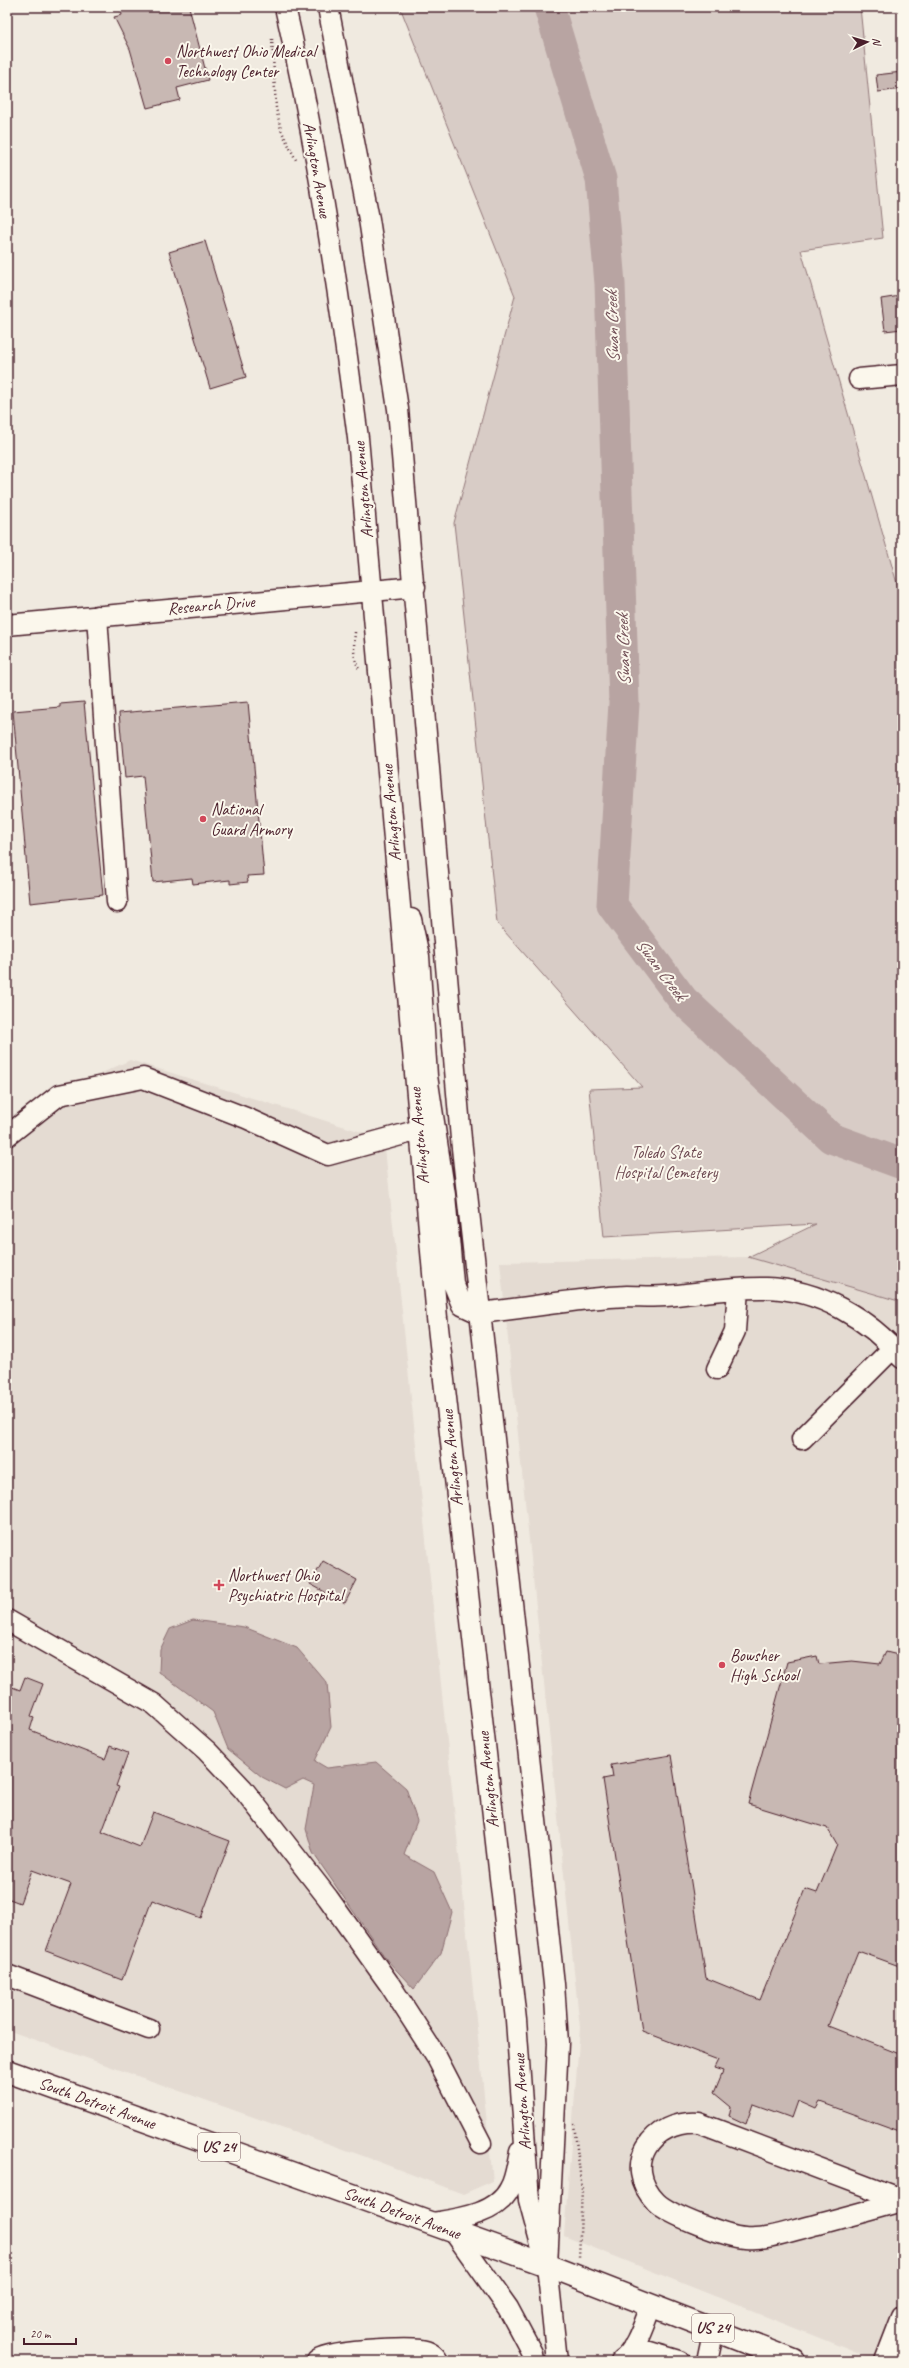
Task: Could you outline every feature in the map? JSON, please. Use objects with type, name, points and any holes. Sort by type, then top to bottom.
[{"type":"main road","name":"South Detroit Avenue","points":[[7,2071],[547,2265],[651,2306],[714,2328],[794,2361]]},
{"type":"street","name":"Arlington Avenue","points":[[285,7],[319,180],[344,322],[358,438],[437,1318],[516,2020],[529,2200],[547,2265]]},
{"type":"street","name":"Arlington Avenue","points":[[328,7],[361,176],[389,344],[398,409],[415,587],[460,1139],[554,1984],[558,2043],[547,2265],[557,2361]]},
{"type":"street","points":[[859,379],[902,375]]},
{"type":"street","name":"Research Drive","points":[[7,625],[415,587]]},
{"type":"street","points":[[96,616],[117,902]]},
{"type":"street","points":[[393,831],[419,956],[427,1076],[445,1195],[453,1284],[462,1305],[479,1313],[626,1296],[664,1296],[738,1289],[783,1289],[824,1301],[860,1318],[875,1330],[898,1353],[802,1439]]},
{"type":"street","points":[[7,1136],[59,1094],[143,1078],[246,1118],[328,1154],[419,1130]]},
{"type":"street","points":[[717,1369],[735,1331],[738,1289]]},
{"type":"street","points":[[7,1620],[154,1704],[207,1751],[243,1789],[328,1898],[390,1985],[436,2058],[482,2143]]},
{"type":"street","points":[[7,1975],[149,2029]]},
{"type":"street","points":[[688,2122],[699,2123],[902,2201],[770,2237],[744,2238],[683,2218],[656,2202],[644,2181],[642,2170],[643,2158],[651,2139],[667,2127],[688,2122]]},
{"type":"street","points":[[431,2223],[462,2218],[485,2210],[499,2200],[510,2188],[524,2137]]},
{"type":"street","points":[[454,2232],[508,2308],[532,2353],[533,2361]]},
{"type":"street","points":[[651,2306],[625,2357],[674,2360]]},
{"type":"street","points":[[885,2361],[902,2317]]},
{"type":"street","points":[[708,2361],[714,2328]]},
{"type":"street","points":[[317,2361],[328,2356],[371,2350],[421,2350],[434,2354],[438,2361]]},
{"type":"path","points":[[271,34],[276,108],[281,130],[298,165]]},
{"type":"shaded area","name":"Northwest Ohio Psychiatric Hospital","points":[[130,1060],[384,1139],[493,2181],[463,2194],[366,2157],[7,2030],[7,1117]]},
{"type":"shaded area","name":"Bowsher High School","points":[[748,1257],[902,1302],[902,2361],[877,2361],[564,2236],[580,2028],[500,1262]]},
{"type":"shaded area","points":[[193,1620],[244,1627],[297,1648],[327,1683],[331,1727],[315,1761],[327,1768],[376,1762],[406,1788],[417,1821],[404,1855],[434,1872],[452,1912],[441,1953],[414,1989],[387,1960],[313,1853],[306,1829],[314,1785],[303,1780],[285,1789],[262,1777],[228,1749],[213,1712],[159,1672],[160,1650],[170,1629]]},
{"type":"green space","name":"Toledo State Hospital Cemetery","points":[[400,7],[860,7],[883,238],[801,250],[900,594],[902,614],[902,1302],[748,1257],[816,1224],[604,1237],[589,1089],[642,1087],[497,923],[454,523],[515,296]]},
{"type":"building","name":"Northwest Ohio Medical Technology Center","points":[[120,7],[189,7],[208,80],[177,88],[180,100],[147,108],[130,49],[114,17],[122,15]]},
{"type":"building","points":[[902,72],[902,89],[878,92],[876,75]]},
{"type":"building","points":[[205,241],[246,377],[210,388],[169,252]]},
{"type":"building","points":[[900,296],[902,329],[885,331],[881,299]]},
{"type":"building","points":[[84,702],[103,895],[30,903],[13,711],[60,707],[60,704]]},
{"type":"building","name":"National Guard Armory","points":[[248,702],[264,875],[247,876],[248,882],[230,884],[230,880],[193,884],[192,878],[153,882],[143,776],[125,778],[119,713]]},
{"type":"building","points":[[323,1561],[357,1580],[345,1603],[310,1584]]},
{"type":"building","points":[[886,1652],[902,1656],[902,1967],[858,1951],[828,2026],[902,2055],[902,2132],[820,2102],[816,2109],[798,2101],[792,2118],[753,2104],[746,2124],[729,2116],[731,2107],[714,2093],[723,2071],[714,2068],[718,2060],[642,2031],[603,1779],[613,1777],[611,1765],[671,1755],[706,1978],[760,2000],[805,1889],[817,1893],[837,1845],[827,1828],[748,1804],[787,1662],[817,1656],[819,1664],[852,1661],[880,1664]]},
{"type":"building","points":[[25,1677],[43,1684],[31,1716],[34,1717],[30,1730],[105,1759],[110,1746],[128,1753],[116,1786],[119,1787],[102,1832],[140,1847],[153,1812],[230,1841],[201,1918],[152,1900],[122,1980],[46,1951],[71,1884],[32,1870],[20,1903],[7,1898],[7,1685],[20,1690]]},
{"type":"waterway","name":"Swan Creek","points":[[549,7],[601,179],[610,284],[624,703],[612,905],[683,1000],[831,1138],[902,1164]]},
{"type":"place","name":"Northwest Ohio Medical Technology Center","points":[[168,61]]},
{"type":"place","name":"National Guard Armory","points":[[203,819]]},
{"type":"place","name":"Northwest Ohio Psychiatric Hospital","points":[[219,1585]]},
{"type":"place","name":"Bowsher High School","points":[[722,1665]]}]
